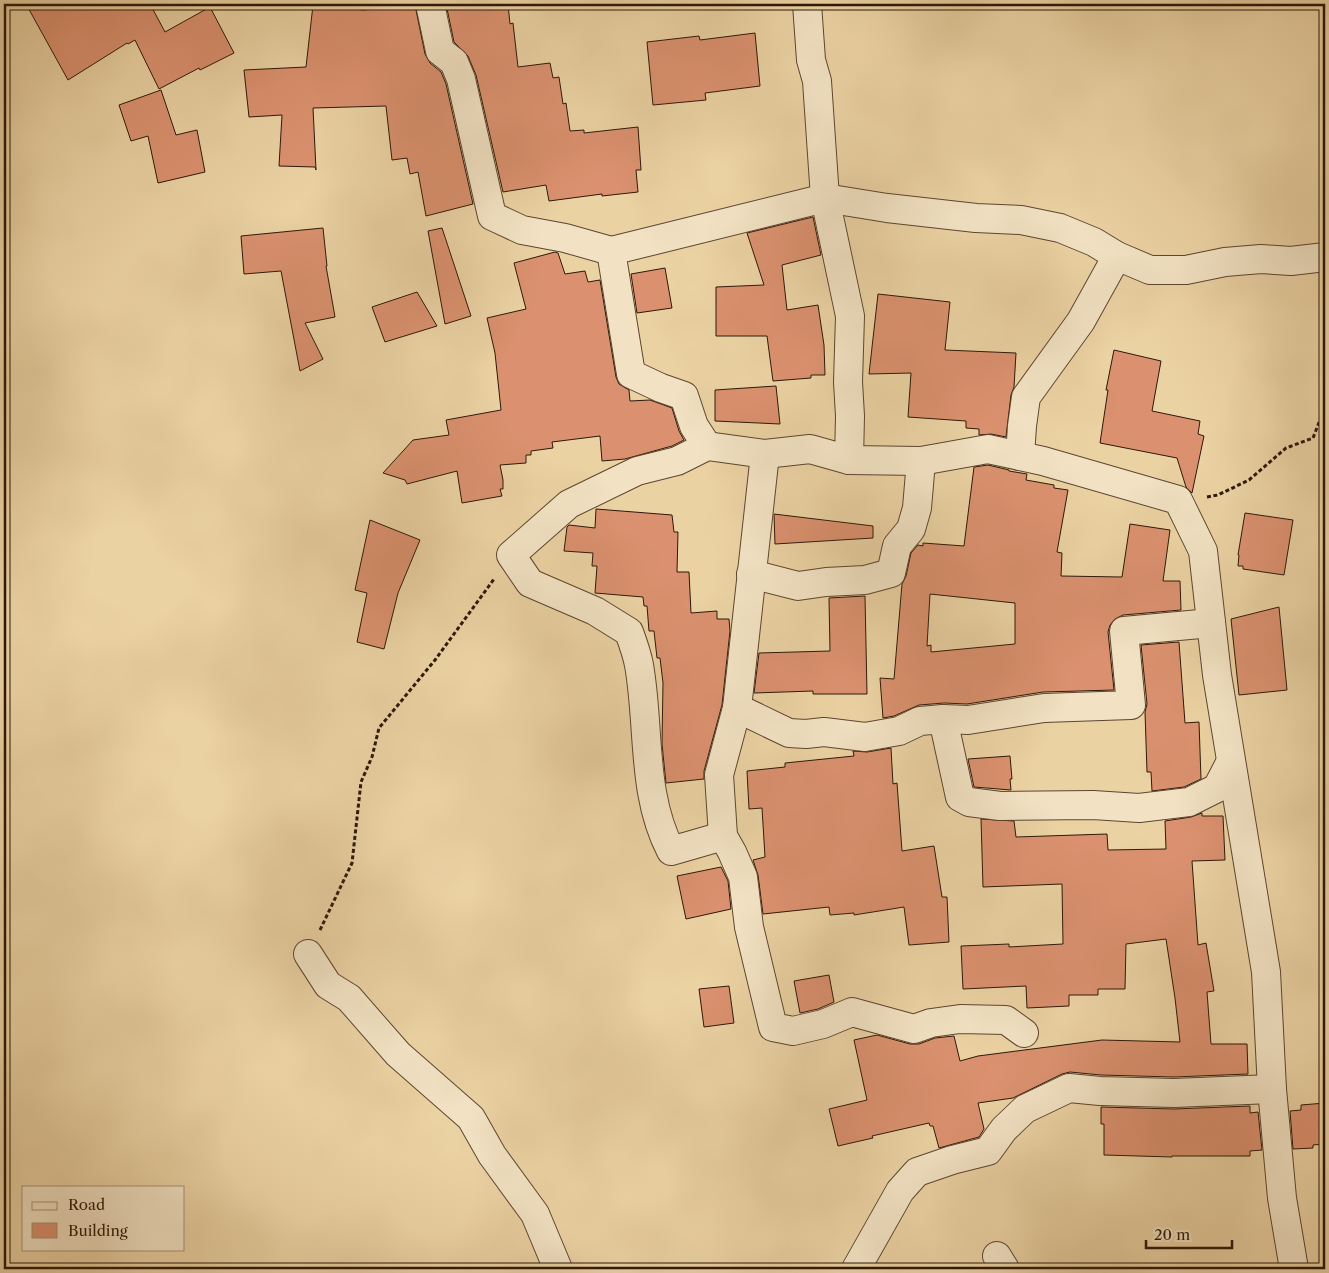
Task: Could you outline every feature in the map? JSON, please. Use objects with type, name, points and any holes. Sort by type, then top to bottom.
[{"type":"street","points":[[430,4],[440,51],[454,62],[460,79],[492,216],[522,230],[565,238],[611,251],[826,198],[958,216],[1021,220],[1060,228],[1094,242],[1117,256],[1150,270],[1186,270],[1225,262],[1261,259],[1291,261],[1325,257]]},
{"type":"street","points":[[807,4],[811,60],[817,82],[826,198],[850,316],[848,382],[850,416],[849,460]]},
{"type":"street","points":[[611,251],[631,374],[684,396],[694,426],[707,446]]},
{"type":"street","points":[[1020,456],[1026,397],[1080,321],[1117,256]]},
{"type":"street","points":[[723,836],[671,851],[663,835],[651,793],[639,663],[629,632],[595,611],[530,583],[511,554],[570,504],[637,471],[677,461],[707,446],[765,454],[810,450],[849,460],[921,461],[988,450],[1020,456],[1178,500],[1203,551],[1217,675],[1230,763],[1266,972],[1272,1089],[1282,1198],[1294,1269]]},
{"type":"street","points":[[765,454],[738,708],[719,775],[723,836],[743,877],[749,927],[773,1027],[793,1031],[823,1024],[852,1012],[914,1029],[931,1023],[960,1019],[1006,1020],[1024,1033]]},
{"type":"street","points":[[751,574],[798,586],[865,580],[891,573],[897,546],[911,529],[917,508],[921,461]]},
{"type":"street","points":[[738,708],[789,733],[824,732],[866,737],[899,731],[920,721],[943,719],[968,720],[1044,708],[1130,705],[1124,631],[1211,622]]},
{"type":"street","points":[[943,719],[960,796],[969,802],[1000,806],[1093,805],[1139,808],[1188,802],[1217,788],[1230,763]]},
{"type":"street","points":[[308,954],[328,985],[349,998],[398,1054],[471,1118],[492,1154],[535,1214],[558,1269]]},
{"type":"street","points":[[856,1269],[900,1191],[917,1172],[952,1160],[988,1151],[1004,1129],[1025,1109],[1069,1088],[1100,1091],[1174,1093],[1272,1089]]},
{"type":"path","points":[[1178,500],[1218,495],[1249,480],[1286,448],[1313,438],[1325,407]]},
{"type":"path","points":[[308,954],[352,863],[361,782],[372,757],[379,728],[435,660],[511,554]]},
{"type":"building","points":[[26,4],[150,4],[165,32],[210,7],[234,53],[200,70],[199,68],[159,89],[135,40],[127,43],[68,80]]},
{"type":"building","points":[[446,4],[508,4],[510,24],[513,23],[518,67],[550,63],[553,78],[559,77],[563,104],[566,103],[570,131],[584,130],[584,133],[638,127],[641,170],[636,170],[638,192],[602,196],[602,194],[549,201],[546,185],[503,192],[476,75],[468,56],[454,42]]},
{"type":"building","points":[[313,5],[363,10],[415,5],[425,54],[430,63],[441,72],[446,84],[473,204],[426,216],[418,172],[410,174],[407,158],[392,160],[386,106],[313,108],[316,170],[315,167],[279,166],[282,115],[249,117],[244,70],[306,67]]},
{"type":"building","points":[[755,33],[760,86],[705,93],[706,100],[653,105],[647,42],[699,36],[700,40]]},
{"type":"building","points":[[161,90],[176,135],[197,130],[205,172],[158,183],[148,136],[131,141],[119,105]]},
{"type":"building","points":[[813,217],[821,255],[782,265],[787,310],[818,305],[824,345],[825,375],[811,375],[811,378],[773,381],[767,336],[716,336],[716,287],[764,285],[747,233]]},
{"type":"building","points":[[323,228],[326,266],[335,317],[305,323],[323,359],[300,371],[281,271],[244,274],[241,236]]},
{"type":"building","points":[[442,228],[471,316],[445,324],[428,231]]},
{"type":"building","points":[[555,252],[558,253],[565,274],[585,271],[588,282],[600,280],[616,377],[619,384],[629,390],[630,401],[650,400],[672,408],[679,431],[684,440],[672,446],[625,459],[602,461],[600,436],[552,442],[553,448],[531,451],[531,455],[526,455],[526,463],[500,465],[503,480],[503,489],[500,489],[502,496],[462,503],[457,471],[407,484],[405,480],[383,473],[413,440],[449,435],[446,420],[501,410],[495,353],[487,318],[526,309],[514,263]]},
{"type":"building","points":[[665,268],[672,308],[637,313],[631,274]]},
{"type":"building","points":[[417,292],[437,326],[385,342],[372,307]]},
{"type":"building","points":[[878,294],[950,302],[945,350],[1016,353],[1014,387],[1011,395],[1006,437],[991,434],[979,435],[979,429],[966,428],[966,421],[908,417],[911,373],[869,374]]},
{"type":"building","points":[[1114,350],[1161,361],[1152,411],[1200,421],[1198,434],[1204,436],[1192,493],[1186,487],[1177,458],[1100,443],[1108,390],[1106,390]]},
{"type":"building","points":[[776,386],[780,424],[715,421],[715,390]]},
{"type":"building","points":[[988,465],[1027,474],[1026,480],[1054,485],[1054,488],[1068,490],[1057,552],[1062,553],[1061,576],[1122,577],[1130,524],[1170,530],[1163,581],[1180,581],[1181,610],[1123,615],[1115,619],[1110,625],[1108,632],[1114,690],[1043,692],[967,704],[919,705],[894,716],[883,718],[880,678],[894,679],[902,584],[906,576],[911,553],[918,545],[923,546],[923,543],[964,546],[974,467]],"holes":[[[930,594],[1015,603],[1015,644],[931,652],[931,645],[927,646]]]},
{"type":"building","points":[[596,509],[672,515],[674,532],[678,532],[677,572],[689,572],[691,613],[717,611],[717,619],[729,619],[730,631],[722,705],[704,771],[704,779],[666,783],[662,744],[663,683],[660,658],[657,658],[654,631],[649,631],[647,606],[644,606],[643,597],[595,593],[597,566],[592,566],[593,553],[564,551],[567,527],[569,525],[595,528]]},
{"type":"building","points":[[1245,513],[1293,520],[1284,575],[1243,569],[1243,566],[1238,566]]},
{"type":"building","points":[[774,514],[873,526],[873,538],[775,544]]},
{"type":"building","points":[[370,520],[420,540],[398,593],[384,649],[357,642],[367,593],[355,590]]},
{"type":"building","points":[[865,596],[867,694],[813,694],[813,691],[754,693],[759,653],[830,651],[829,598]]},
{"type":"building","points":[[1279,607],[1287,690],[1239,695],[1231,619]]},
{"type":"building","points":[[1179,642],[1185,723],[1199,722],[1201,779],[1184,787],[1152,791],[1151,772],[1147,772],[1145,712],[1147,704],[1141,645]]},
{"type":"building","points":[[891,748],[893,784],[897,783],[902,851],[934,846],[942,897],[947,897],[949,942],[909,945],[904,907],[854,915],[854,913],[830,915],[829,907],[763,914],[758,875],[753,860],[765,857],[762,808],[749,809],[747,771],[785,767],[785,763],[854,756],[853,751],[867,752]]},
{"type":"building","points":[[1010,756],[1011,790],[974,787],[968,759]]},
{"type":"building","points":[[1202,813],[1202,816],[1223,816],[1225,860],[1192,861],[1198,945],[1206,943],[1214,991],[1207,992],[1211,1044],[1247,1044],[1248,1074],[1174,1077],[1101,1075],[1070,1072],[1062,1074],[1013,1098],[978,1103],[984,1129],[979,1137],[939,1148],[933,1126],[930,1126],[929,1123],[838,1146],[829,1109],[867,1100],[854,1040],[877,1035],[910,1044],[919,1044],[935,1038],[954,1036],[960,1061],[978,1056],[1102,1040],[1180,1042],[1166,939],[1126,944],[1125,989],[1098,989],[1098,995],[1069,995],[1069,1006],[1027,1008],[1026,986],[963,989],[961,946],[1009,944],[1009,947],[1063,944],[1062,884],[983,887],[981,819],[1014,821],[1016,837],[1107,834],[1108,850],[1166,849],[1165,821],[1191,817]]},
{"type":"building","points":[[721,867],[728,881],[731,909],[686,919],[677,876]]},
{"type":"building","points":[[829,975],[834,1002],[818,1009],[800,1013],[794,981]]},
{"type":"building","points":[[729,986],[734,1023],[704,1027],[699,989]]},
{"type":"building","points":[[1325,1103],[1325,1144],[1313,1145],[1313,1148],[1293,1149],[1290,1111],[1301,1110],[1301,1105]]},
{"type":"building","points":[[1250,1106],[1250,1113],[1258,1112],[1262,1150],[1250,1151],[1250,1156],[1172,1157],[1104,1155],[1104,1124],[1101,1124],[1101,1107],[1174,1109]]}]
